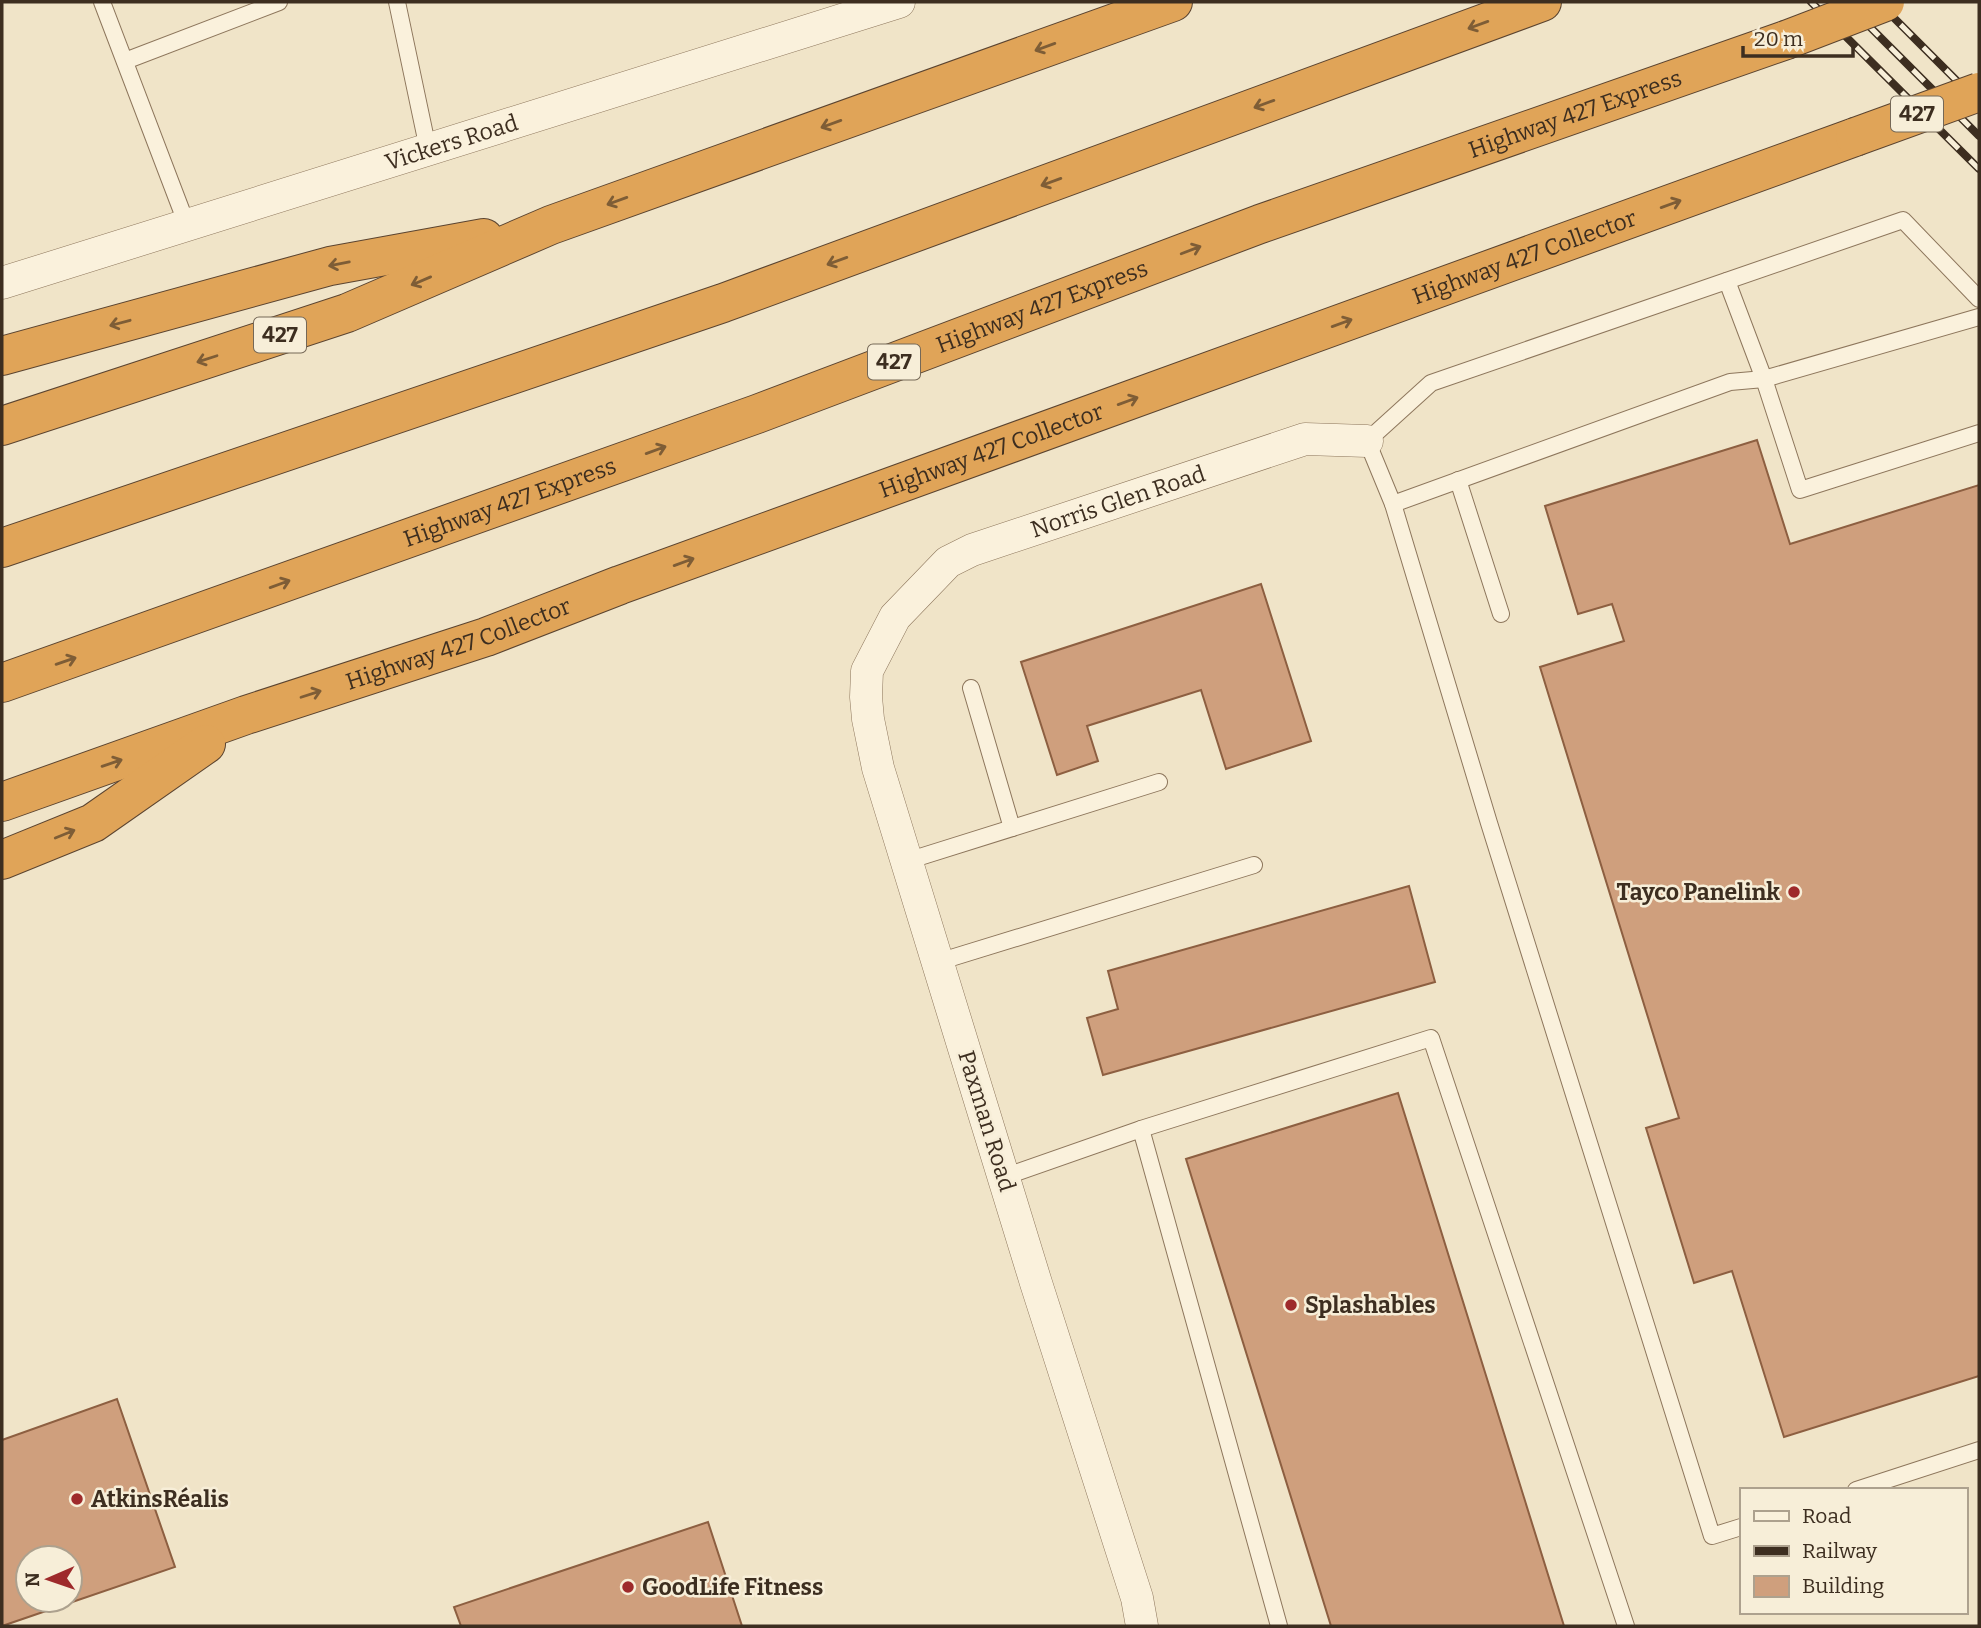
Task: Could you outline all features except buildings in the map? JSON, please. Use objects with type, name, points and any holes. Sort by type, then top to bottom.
[{"type":"highway","name":"427","points":[[2,426],[347,313],[551,225],[1173,2]]},
{"type":"highway","points":[[2,548],[723,303],[1542,2]]},
{"type":"highway","name":"Highway 427 Express","points":[[2,683],[744,418],[1260,224],[1786,40],[1885,2]]},
{"type":"highway","name":"Highway 427 Collector","points":[[2,802],[246,715],[486,636],[633,580],[1979,92]]},
{"type":"highway","points":[[2,356],[330,266],[551,225]]},
{"type":"highway","points":[[2,860],[93,823],[246,715]]},
{"type":"street","name":"Vickers Road","points":[[2,283],[899,2]]},
{"type":"street","name":"Norris Glen Road","points":[[895,617],[948,562],[972,550],[1305,439],[1367,441]]},
{"type":"street","name":"Paxman Road","points":[[895,617],[867,671],[868,719],[878,768],[1137,1598],[1142,1626]]},
{"type":"lane","points":[[102,2],[187,225]]},
{"type":"lane","points":[[125,61],[279,2]]},
{"type":"lane","points":[[397,2],[428,149]]},
{"type":"lane","points":[[1740,1527],[1712,1536],[1493,836],[1393,504],[1367,441],[1431,383],[1903,220],[1979,299]]},
{"type":"lane","points":[[1727,281],[1764,379],[1800,490],[1979,433]]},
{"type":"lane","points":[[1393,504],[1730,382],[1764,379],[1979,317]]},
{"type":"lane","points":[[1458,480],[1501,614]]},
{"type":"lane","points":[[971,688],[1012,828]]},
{"type":"lane","points":[[907,861],[1159,782]]},
{"type":"lane","points":[[938,962],[1254,865]]},
{"type":"lane","points":[[1004,1177],[1141,1129],[1431,1038],[1626,1626]]},
{"type":"lane","points":[[1141,1129],[1279,1626]]},
{"type":"lane","points":[[1862,1488],[1979,1450]]},
{"type":"railway","points":[[1811,2],[1979,169]]},
{"type":"railway","points":[[1845,2],[1979,136]]},
{"type":"railway","points":[[1878,2],[1979,103]]},
{"type":"place","name":"Tayco Panelink","points":[[1794,892]]},
{"type":"place","name":"Splashables","points":[[1291,1305]]},
{"type":"place","name":"AtkinsRéalis","points":[[77,1499]]},
{"type":"place","name":"GoodLife Fitness","points":[[628,1587]]}]
